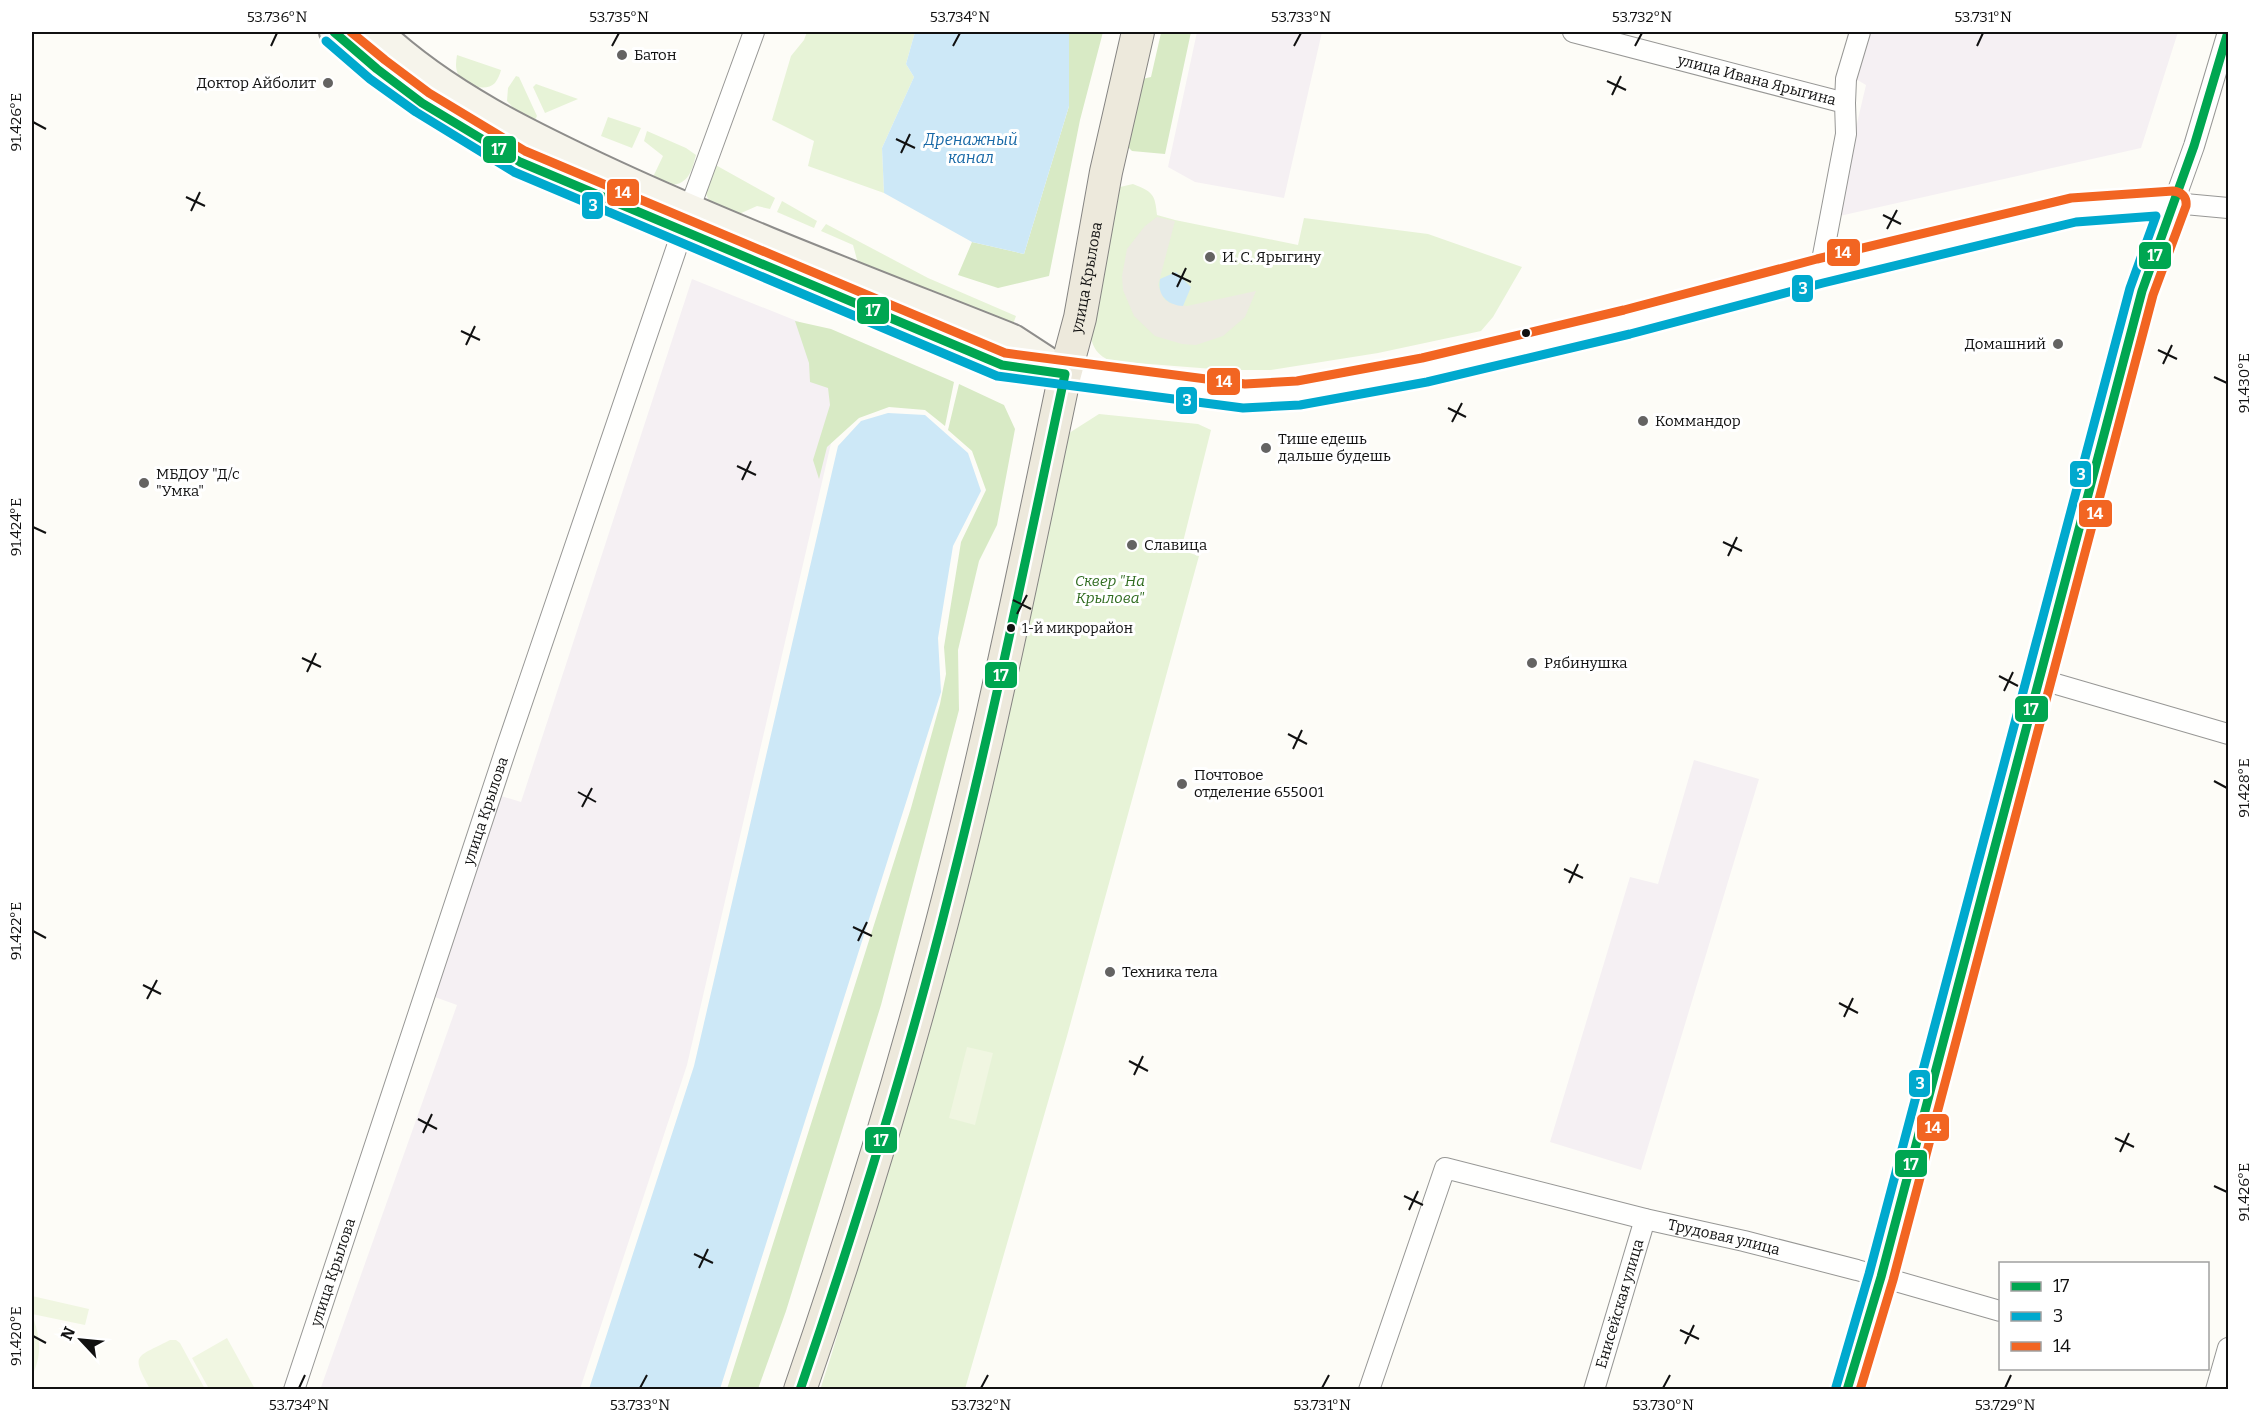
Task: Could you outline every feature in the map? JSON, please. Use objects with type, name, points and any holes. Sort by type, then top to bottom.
[{"type":"main road","name":"улица Крылова","points":[[800,1389],[868,1181],[930,969],[981,760],[1065,374],[1080,318],[1106,172],[1138,32]]},
{"type":"street","points":[[334,32],[368,63],[415,99],[520,162],[1013,339],[1065,374],[1231,396],[1298,393],[1402,374],[1575,335],[1820,271],[2074,210],[2174,203],[2229,208]]},
{"type":"street","points":[[378,32],[451,89],[488,112],[686,221]]},
{"type":"street","name":"улица Крылова","points":[[294,1389],[506,749],[686,221],[754,32]]},
{"type":"street","name":"улица Ивана Ярыгина","points":[[1573,32],[1845,104],[1846,134],[1820,271]]},
{"type":"street","points":[[1845,104],[1846,79],[1860,32]]},
{"type":"street","points":[[1847,1389],[1881,1277],[2142,291],[2194,146],[2228,32]]},
{"type":"street","points":[[2039,680],[2229,734]]},
{"type":"street","name":"Трудовая улица","points":[[1369,1389],[1445,1168],[1644,1219],[1744,1241],[1999,1310]]},
{"type":"street","name":"Енисейская улица","points":[[1594,1389],[1644,1219]]},
{"type":"street","points":[[2214,1377],[2229,1348]]},
{"type":"shaded area","points":[[1197,32],[1322,32],[1284,198],[1195,182],[1168,167]]},
{"type":"shaded area","points":[[1868,32],[2178,32],[2141,148],[1835,217],[1866,85],[1854,78]]},
{"type":"shaded area","points":[[1157,217],[1175,221],[1158,285],[1164,299],[1170,303],[1187,306],[1256,291],[1245,317],[1223,336],[1196,345],[1182,344],[1155,336],[1134,316],[1123,290],[1122,276],[1127,249],[1145,226]]},
{"type":"shaded area","points":[[692,279],[854,344],[687,1065],[580,1389],[320,1390],[457,1005],[432,996],[498,795],[521,802]]},
{"type":"shaded area","points":[[1694,760],[1759,779],[1641,1170],[1550,1142],[1630,877],[1658,884]]},
{"type":"green space","points":[[807,32],[915,32],[906,64],[914,77],[882,148],[884,193],[808,166],[814,141],[772,120],[791,56],[804,40]]},
{"type":"green space","points":[[1069,32],[1103,32],[1080,120],[1049,276],[998,288],[958,275],[972,242],[1024,254],[1069,106]]},
{"type":"green space","points":[[1159,32],[1191,32],[1165,154],[1132,151],[1124,143],[1138,80],[1151,77],[1161,33]]},
{"type":"green space","points":[[457,55],[501,70],[495,83],[481,87],[465,81],[457,72]]},
{"type":"green space","points":[[516,76],[519,77],[537,116],[535,120],[516,111],[507,101],[508,88]]},
{"type":"green space","points":[[536,84],[578,99],[545,113],[533,87]]},
{"type":"green space","points":[[608,117],[641,128],[632,148],[601,136]]},
{"type":"green space","points":[[647,131],[686,148],[696,155],[689,175],[682,182],[671,185],[671,183],[653,177],[663,156],[644,141]]},
{"type":"green space","points":[[712,163],[775,198],[770,209],[757,206],[739,214],[710,204],[705,191]]},
{"type":"green space","points":[[1133,184],[1152,195],[1157,215],[1175,220],[1298,245],[1304,218],[1428,234],[1522,267],[1493,317],[1481,331],[1378,353],[1271,370],[1226,370],[1110,361],[1095,349],[1089,331],[1114,195],[1120,187]]},
{"type":"green space","points":[[782,201],[817,221],[814,228],[777,212]]},
{"type":"green space","points":[[826,224],[928,278],[1016,316],[1011,330],[859,267],[853,245],[821,231]]},
{"type":"green space","points":[[795,321],[831,329],[954,382],[945,426],[925,410],[889,407],[859,418],[827,447],[819,479],[813,460],[830,405],[828,388],[810,382],[809,363]]},
{"type":"green space","points":[[959,384],[1004,405],[1015,429],[997,525],[979,561],[958,650],[959,710],[881,1005],[786,1311],[758,1389],[727,1389],[911,808],[940,704],[946,674],[944,647],[961,542],[986,490],[972,451],[948,430]]},
{"type":"green space","name":"Сквер \"На Крылова\"","points":[[1099,414],[1198,424],[1211,430],[1181,550],[1199,556],[1067,1036],[965,1389],[820,1390],[931,1016],[1066,435]]},
{"type":"green space","points":[[967,1047],[993,1053],[975,1125],[949,1118]]},
{"type":"green space","points":[[32,1296],[89,1309],[85,1325],[32,1314]]},
{"type":"green space","points":[[32,1314],[37,1330],[39,1352],[32,1376]]},
{"type":"green space","points":[[227,1338],[255,1389],[209,1389],[192,1358]]},
{"type":"green space","points":[[170,1340],[180,1343],[205,1389],[150,1389],[140,1369],[140,1358],[143,1354]]},
{"type":"water","name":"Дренажный канал","points":[[915,32],[1069,32],[1069,106],[1024,254],[972,242],[884,193],[882,148],[914,77],[906,64]]},
{"type":"water","points":[[1176,272],[1191,287],[1183,306],[1172,304],[1164,298],[1160,290],[1160,279]]},
{"type":"water","points":[[888,413],[925,415],[968,453],[981,491],[953,546],[938,638],[941,692],[720,1389],[589,1389],[694,1066],[838,446],[861,421]]},
{"type":"transit line","name":"17","points":[[334,32],[422,103],[520,162],[1002,365],[1065,374]]},
{"type":"transit line","name":"14","points":[[351,32],[429,93],[525,151],[1005,353],[1245,384],[1297,381],[1422,358],[2071,198],[2173,191],[2183,195],[2186,206],[2153,295],[1893,1280],[1860,1390]]},
{"type":"transit line","name":"17","points":[[1847,1390],[1881,1277],[2142,291],[2194,146],[2228,32]]},
{"type":"transit line","name":"3","points":[[326,41],[370,79],[416,112],[514,172],[997,376],[1243,408],[1300,405],[1427,382],[1630,334],[1823,283],[2076,222],[2156,216],[2130,288],[1869,1274],[1836,1387]]},
{"type":"transit line","name":"17","points":[[800,1390],[880,1144],[933,957],[995,700],[1065,374]]},
{"type":"place","name":"Батон","points":[[622,55]]},
{"type":"place","name":"Доктор Айболит","points":[[328,83]]},
{"type":"place","name":"И. С. Ярыгину","points":[[1210,257]]},
{"type":"place","name":"Домашний","points":[[2058,344]]},
{"type":"place","name":"Коммандор","points":[[1643,421]]},
{"type":"place","name":"Тише едешь дальше будешь","points":[[1266,448]]},
{"type":"place","name":"МБДОУ \"Д/с \"Умка\"","points":[[144,483]]},
{"type":"place","name":"Славица","points":[[1132,545]]},
{"type":"place","name":"1-й микрорайон","points":[[1011,628]]},
{"type":"place","name":"Рябинушка","points":[[1532,663]]},
{"type":"place","name":"Почтовое отделение 655001","points":[[1182,784]]},
{"type":"place","name":"Техника тела","points":[[1110,972]]}]
